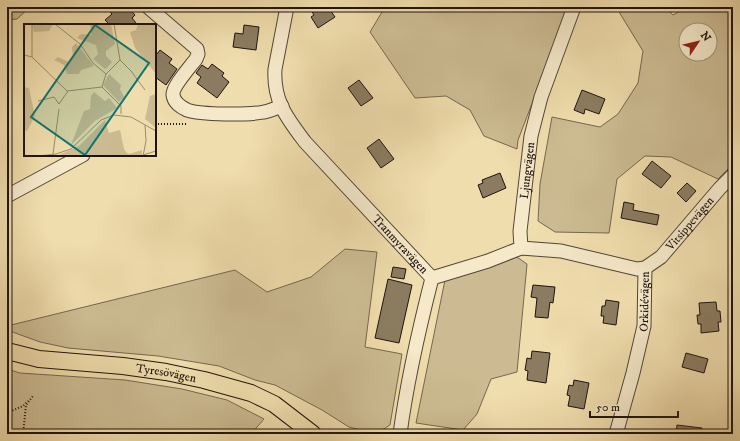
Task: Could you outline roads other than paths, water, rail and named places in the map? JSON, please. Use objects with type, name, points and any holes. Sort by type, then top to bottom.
[{"type":"main road","name":"Tyresövägen","points":[[7,351],[40,359],[123,366],[159,371],[204,380],[251,393],[274,404],[313,434]]},
{"type":"street","points":[[148,7],[197,49],[198,54],[196,59],[174,89],[173,96],[177,105],[194,112],[232,114],[266,112],[282,106]]},
{"type":"street","name":"Tranmyravägen","points":[[287,7],[274,74],[278,98],[287,117],[305,142],[432,278],[420,327],[403,410],[400,434]]},
{"type":"street","name":"Ljungvägen","points":[[521,248],[520,231],[531,136],[540,97],[574,7]]},
{"type":"street","points":[[7,196],[81,156]]},
{"type":"street","name":"Vitsippevägen","points":[[645,268],[660,258],[733,175]]},
{"type":"street","points":[[432,278],[488,261],[521,248]]},
{"type":"street","name":"Orkidévägen","points":[[521,248],[561,251],[638,269],[645,268],[644,326],[634,373],[616,434]]}]
